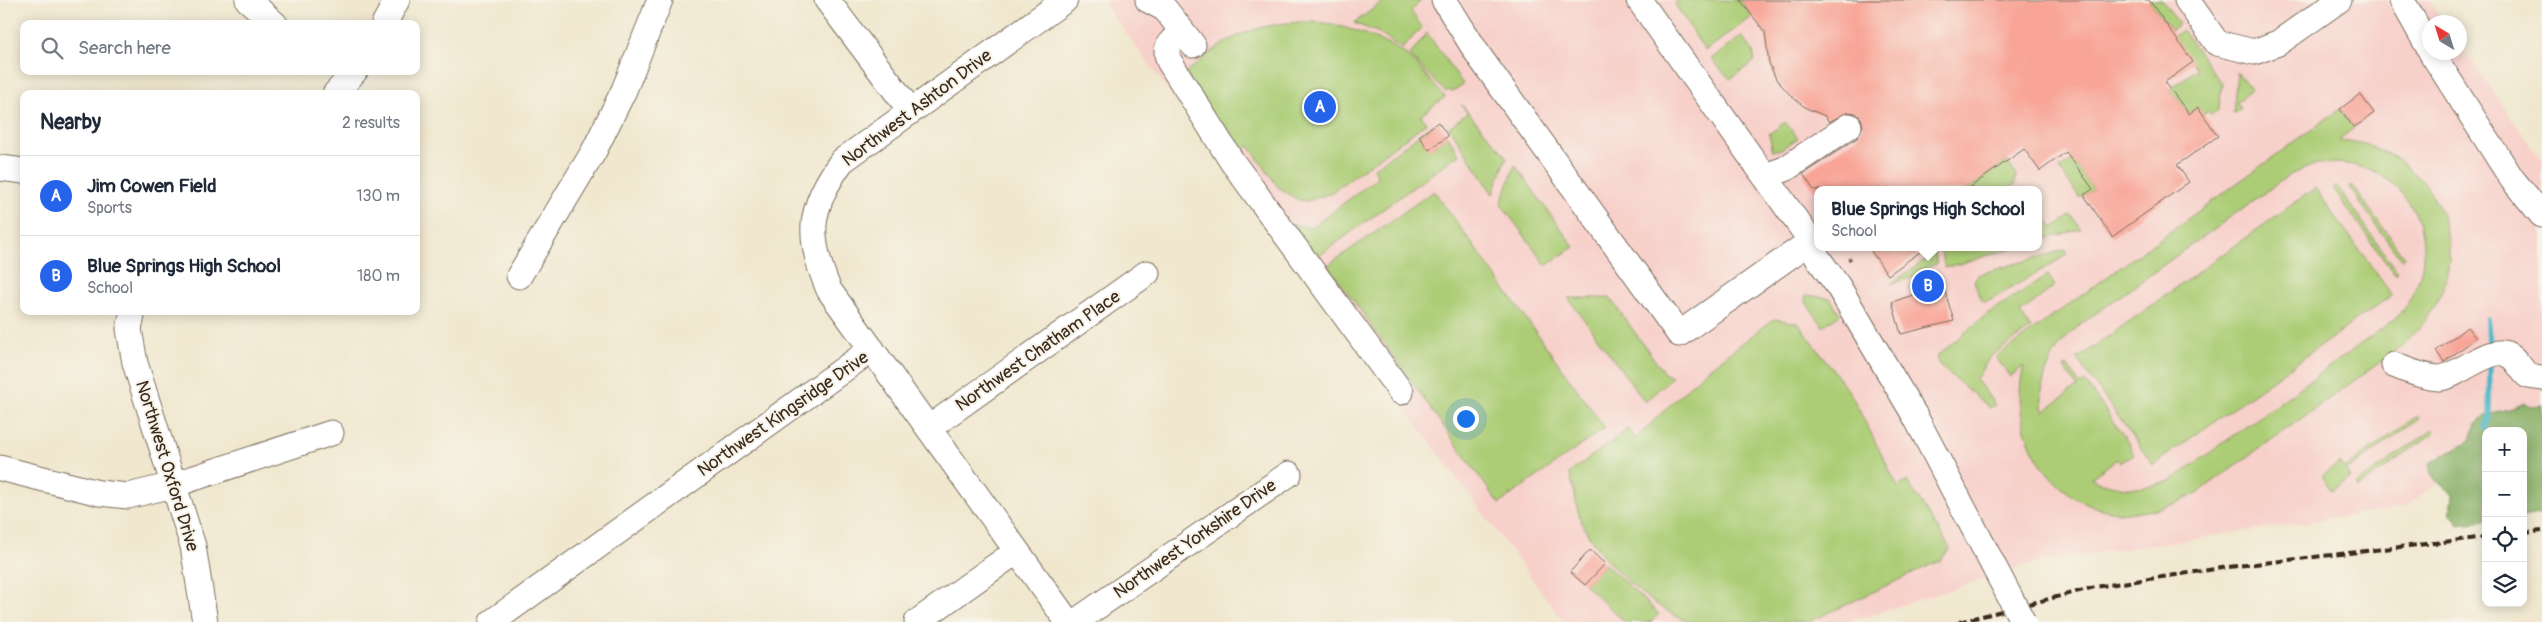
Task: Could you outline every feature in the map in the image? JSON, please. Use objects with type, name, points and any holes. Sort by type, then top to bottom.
[{"type":"street","points":[[248,0],[270,20]]},
{"type":"street","points":[[386,20],[397,0]]},
{"type":"street","points":[[520,276],[594,151],[624,90],[660,0]]},
{"type":"street","points":[[827,0],[910,110]]},
{"type":"street","name":"Northwest Ashton Drive","points":[[872,349],[829,290],[817,263],[813,236],[817,204],[826,183],[842,161],[910,110],[1065,0]]},
{"type":"street","points":[[1148,0],[1165,9],[1188,39],[1167,45],[1166,52],[1169,61],[1231,160],[1401,392]]},
{"type":"street","points":[[1444,0],[1479,56],[1679,334],[1811,241]]},
{"type":"street","points":[[2187,0],[2217,43],[2254,52],[2278,44],[2339,0]]},
{"type":"street","points":[[2402,0],[2422,36]]},
{"type":"street","points":[[1648,3],[1811,241],[1814,249]]},
{"type":"street","points":[[2436,60],[2512,178],[2542,215]]},
{"type":"street","points":[[1765,176],[1785,169],[1849,126]]},
{"type":"street","points":[[0,168],[20,170]]},
{"type":"street","points":[[1815,251],[1838,286],[1915,416],[2023,622]]},
{"type":"street","name":"Northwest Chatham Place","points":[[929,428],[1147,274]]},
{"type":"street","name":"Northwest Oxford Drive","points":[[132,315],[130,329],[135,363],[194,546],[205,622]]},
{"type":"street","name":"Northwest Kingsridge Drive","points":[[492,622],[872,349],[1068,622]]},
{"type":"street","points":[[2394,364],[2416,374],[2441,378],[2490,355],[2502,352],[2511,356],[2528,376],[2542,378]]},
{"type":"street","points":[[0,468],[99,493],[128,496],[173,485],[331,433]]},
{"type":"street","name":"Northwest Yorkshire Drive","points":[[1075,622],[1289,474]]},
{"type":"street","points":[[917,622],[1017,550]]},
{"type":"path","points":[[1848,260],[1853,257]]},
{"type":"shaded area","points":[[1110,0],[2429,0],[2439,15],[2422,15],[2422,60],[2467,60],[2467,54],[2542,162],[2542,411],[2497,427],[2482,427],[2482,453],[2403,508],[2040,561],[1849,622],[1564,622],[1104,4]]},
{"type":"green space","points":[[1385,0],[1421,1],[1411,11],[1422,27],[1402,49],[1377,32],[1354,23]]},
{"type":"green space","points":[[1676,0],[1740,0],[1752,17],[1705,51],[1675,4]]},
{"type":"green space","points":[[2149,0],[2162,0],[2179,24],[2171,30]]},
{"type":"green space","points":[[1318,22],[1344,27],[1373,37],[1400,51],[1420,68],[1445,97],[1421,115],[1426,123],[1329,194],[1307,201],[1298,200],[1278,187],[1249,146],[1236,155],[1186,72],[1228,41],[1252,30],[1278,24]]},
{"type":"green space","points":[[2183,30],[2222,84],[2219,109],[2212,115],[2208,111],[2203,115],[2197,108],[2189,114],[2170,89],[2197,69],[2174,36]]},
{"type":"green space","points":[[1427,33],[1463,84],[1452,92],[1449,90],[1445,92],[1410,55]]},
{"type":"green space","points":[[1742,36],[1753,51],[1755,61],[1730,79],[1711,59]]},
{"type":"green space","points":[[2237,72],[2252,90],[2237,102],[2241,108],[2233,114]]},
{"type":"green space","points":[[1461,104],[1507,157],[1493,194],[1449,127],[1467,113]]},
{"type":"green space","points":[[2340,109],[2354,128],[2338,140],[2360,143],[2380,150],[2399,160],[2429,190],[2439,209],[2446,229],[2449,251],[2446,279],[2442,291],[2429,316],[2401,347],[2200,491],[2171,505],[2150,511],[2128,513],[2092,506],[2071,495],[2053,479],[2038,460],[2028,438],[2022,414],[2020,390],[2024,366],[2010,377],[1996,357]],"holes":[[[2336,163],[2365,168],[2389,181],[2407,199],[2418,221],[2423,245],[2421,271],[2411,296],[2394,320],[2172,480],[2162,484],[2132,488],[2111,485],[2091,478],[2117,459],[2120,463],[2134,454],[2131,450],[2132,448],[2085,382],[2080,385],[2067,365],[2064,367],[2077,387],[2043,412],[2042,399],[2045,375],[2062,343],[2080,325],[2289,175],[2317,164]]]},
{"type":"green space","points":[[1785,122],[1798,138],[1781,149],[1773,151],[1769,134]]},
{"type":"green space","points":[[1432,125],[1430,149],[1448,136],[1459,154],[1313,260],[1286,224],[1312,227],[1376,179],[1377,175],[1374,168]]},
{"type":"green space","points":[[2072,160],[2093,189],[2080,198],[2059,169]]},
{"type":"green space","points":[[2007,161],[2016,175],[2014,186],[1972,186]]},
{"type":"green space","points":[[1515,165],[1574,247],[1546,265],[1501,204]]},
{"type":"green space","points":[[2352,185],[2404,257],[2401,260],[2349,187]]},
{"type":"green space","points":[[2337,186],[2398,272],[2395,274],[2333,189]]},
{"type":"green space","points":[[2315,188],[2392,295],[2153,465],[2077,359]]},
{"type":"green space","points":[[1434,191],[1605,428],[1499,504],[1328,265]]},
{"type":"green space","points":[[2042,213],[2053,228],[2071,215],[2081,229],[2042,240]]},
{"type":"green space","points":[[2067,250],[2067,255],[1991,300],[1985,302],[1980,299],[1974,281],[1979,274]]},
{"type":"green space","points":[[1941,251],[2003,251],[1945,268]]},
{"type":"green space","points":[[1935,253],[1937,264],[1919,270],[1917,276],[1891,284]]},
{"type":"green space","points":[[2048,275],[2055,286],[2020,313],[2031,328],[1990,357],[1976,379],[1995,405],[1990,408],[1941,367],[1936,357],[1987,314]]},
{"type":"green space","points":[[1806,295],[1830,298],[1840,314],[1823,326],[1805,301]]},
{"type":"green space","points":[[1568,298],[1610,298],[1664,373],[1672,377],[1645,402]]},
{"type":"green space","points":[[1774,319],[1798,323],[1851,394],[1898,487],[1907,481],[1950,548],[1941,560],[1809,622],[1689,622],[1673,615],[1641,593],[1611,565],[1598,549],[1580,518],[1569,473],[1628,429],[1636,438],[1704,372]]},
{"type":"green space","points":[[2524,403],[2531,406],[2542,405],[2542,513],[2527,516],[2527,427],[2482,427],[2482,521],[2459,524],[2450,513],[2452,494],[2433,477],[2430,463],[2470,440],[2474,429],[2484,416]]},
{"type":"green space","points":[[2417,416],[2419,419],[2346,471],[2350,478],[2332,491],[2321,476],[2339,463],[2344,469]]},
{"type":"green space","points":[[2433,429],[2435,432],[2357,488],[2355,485]]},
{"type":"green space","points":[[1605,564],[1659,614],[1651,622],[1625,622],[1585,585]]},
{"type":"building","points":[[1740,0],[2149,0],[2193,62],[2165,82],[2189,114],[2198,107],[2218,136],[2177,165],[2189,182],[2112,237],[2084,195],[2093,189],[2066,152],[2040,171],[2024,149],[1972,186],[1814,186],[1814,190],[1803,174],[1857,138],[1863,126],[1861,118],[1856,113],[1848,112],[1829,122],[1825,116],[1806,108],[1791,96],[1776,79],[1769,63],[1765,32]]},
{"type":"building","points":[[2360,94],[2374,113],[2354,128],[2340,109]]},
{"type":"building","points":[[1438,122],[1448,136],[1429,150],[1419,136]]},
{"type":"building","points":[[1871,251],[1921,251],[1888,275]]},
{"type":"building","points":[[1943,285],[1954,321],[1901,334],[1892,302]]},
{"type":"building","points":[[2467,327],[2476,338],[2444,362],[2436,351]]},
{"type":"building","points":[[1590,550],[1605,564],[1585,585],[1570,572]]},
{"type":"waterway","points":[[2488,319],[2489,347]]},
{"type":"waterway","points":[[2486,427],[2489,417],[2490,365]]},
{"type":"railway","points":[[2527,533],[2542,531]]},
{"type":"railway","points":[[1959,622],[2095,587],[2229,567],[2482,537]]},
{"type":"place","name":"Jim Cowen Field","points":[[1320,107]]},
{"type":"place","name":"Blue Springs High School","points":[[1928,286]]}]
